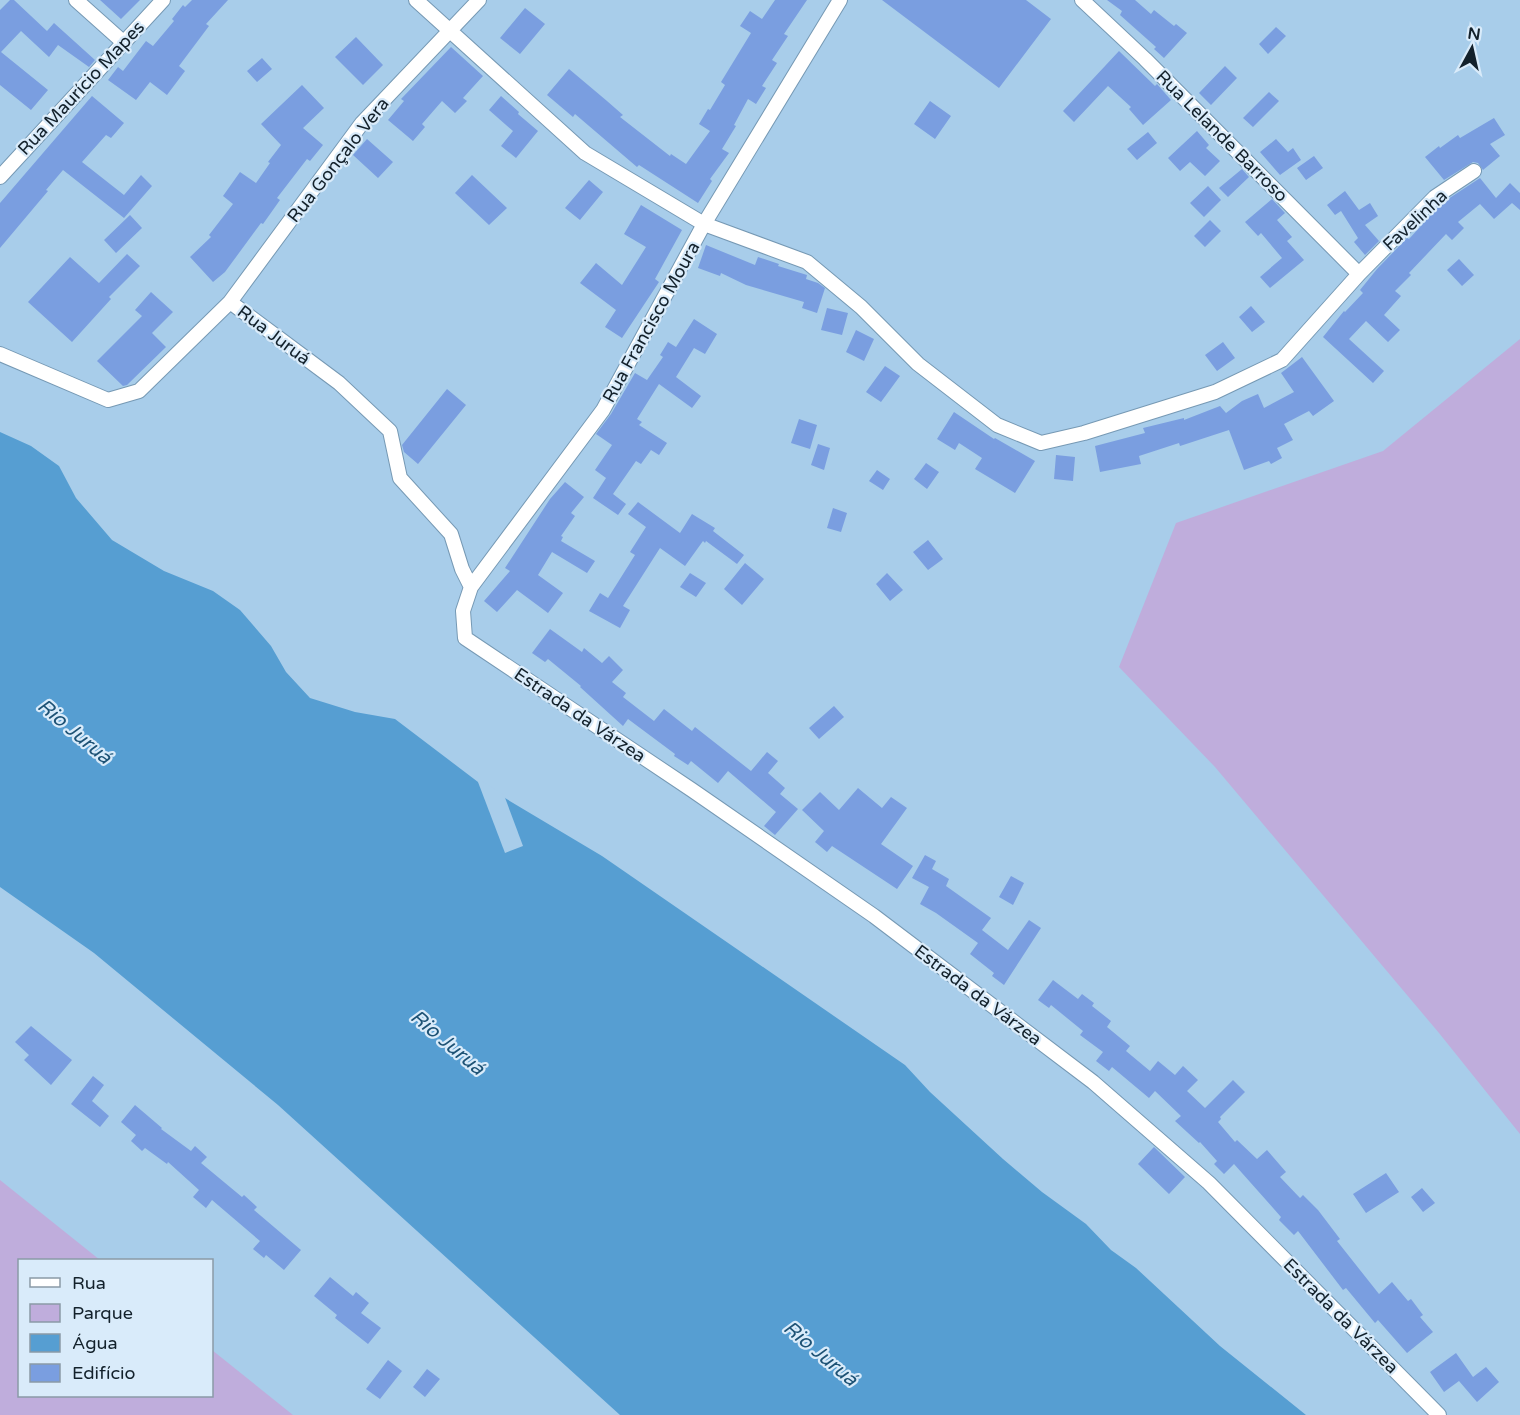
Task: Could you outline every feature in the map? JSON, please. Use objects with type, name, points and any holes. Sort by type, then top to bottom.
[{"type":"street","points":[[76,0],[123,42]]},
{"type":"street","name":"Rua Maurício Mapes","points":[[0,177],[163,0]]},
{"type":"street","name":"Favelinha","points":[[416,0],[585,153],[704,224],[807,262],[861,307],[918,364],[997,425],[1041,442],[1084,433],[1215,392],[1282,360],[1359,274],[1435,197],[1474,171]]},
{"type":"street","name":"Rua Gonçalo Vera","points":[[230,302],[362,123],[479,0]]},
{"type":"street","name":"Rua Francisco Moura","points":[[465,638],[463,611],[471,587],[603,410],[704,224],[840,0]]},
{"type":"street","name":"Rua Lelande Barroso","points":[[1082,0],[1145,59],[1359,274]]},
{"type":"street","name":"Rua Juruá","points":[[0,354],[108,400],[139,391],[230,302],[339,383],[390,431],[400,478],[451,534],[462,569],[471,587]]},
{"type":"street","name":"Estrada da Várzea","points":[[465,638],[692,790],[874,916],[1093,1082],[1209,1183],[1438,1415]]},
{"type":"green space","points":[[1520,339],[1520,1134],[1439,1033],[1215,767],[1119,667],[1176,523],[1383,451]]},
{"type":"green space","points":[[0,1180],[99,1259],[18,1259],[18,1397],[213,1397],[213,1351],[293,1415],[0,1415]]},
{"type":"water","name":"Rio Juruá","points":[[0,432],[31,446],[59,466],[76,498],[112,540],[164,571],[213,591],[240,610],[271,646],[286,672],[310,698],[355,712],[395,719],[478,782],[602,856],[905,1065],[930,1092],[1003,1159],[1042,1192],[1086,1224],[1111,1250],[1136,1268],[1220,1346],[1306,1415],[620,1415],[278,1105],[94,953],[0,887]]},
{"type":"pier","points":[[482,781],[504,795],[523,846],[505,853],[478,782]]},
{"type":"building","points":[[10,0],[14,0],[47,31],[54,23],[95,60],[89,67],[58,45],[49,57],[21,31],[1,52],[48,90],[31,110],[0,85],[0,10]]},
{"type":"building","points":[[100,0],[140,0],[121,19]]},
{"type":"building","points":[[192,0],[228,0],[206,24],[209,26],[179,66],[185,71],[167,95],[150,82],[136,100],[108,80],[118,67],[123,71],[146,41],[153,46],[174,21],[172,19],[183,5],[185,7]]},
{"type":"building","points":[[775,0],[807,0],[784,34],[788,36],[772,60],[777,63],[762,86],[766,88],[756,104],[748,99],[734,125],[736,126],[722,149],[729,153],[710,179],[712,181],[698,203],[639,165],[637,167],[575,114],[573,117],[547,95],[569,69],[623,115],[620,117],[670,156],[671,154],[686,164],[710,131],[699,124],[725,85],[721,82],[751,33],[740,26],[750,11],[762,19]]},
{"type":"building","points":[[882,0],[1026,0],[1051,19],[999,88]]},
{"type":"building","points":[[1107,0],[1135,0],[1151,14],[1154,10],[1187,33],[1164,58],[1154,49],[1156,47],[1120,15],[1122,11]]},
{"type":"building","points":[[525,8],[545,24],[520,54],[500,38]]},
{"type":"building","points":[[1276,27],[1286,36],[1268,54],[1259,44]]},
{"type":"building","points":[[356,37],[383,65],[363,85],[335,57]]},
{"type":"building","points":[[451,47],[483,76],[463,98],[467,101],[455,113],[442,101],[422,124],[425,127],[413,141],[388,120],[404,101],[401,99]]},
{"type":"building","points":[[1119,51],[1155,86],[1157,84],[1171,100],[1143,125],[1129,109],[1131,107],[1108,86],[1074,122],[1063,111]]},
{"type":"building","points":[[262,58],[272,69],[257,82],[247,71]]},
{"type":"building","points":[[1225,66],[1237,78],[1211,105],[1199,93]]},
{"type":"building","points":[[302,85],[324,108],[303,128],[323,145],[310,161],[307,159],[277,198],[280,200],[263,224],[261,223],[225,272],[213,282],[190,257],[211,237],[209,235],[233,204],[223,196],[240,172],[256,183],[270,163],[268,162],[281,145],[261,124]]},
{"type":"building","points":[[1269,92],[1279,101],[1253,127],[1243,118]]},
{"type":"building","points":[[92,96],[124,123],[111,138],[106,135],[82,162],[124,195],[141,175],[152,186],[124,218],[63,170],[0,248],[0,203]]},
{"type":"building","points":[[501,96],[538,131],[516,158],[501,146],[513,131],[489,110]]},
{"type":"building","points":[[930,101],[951,116],[935,139],[914,124]]},
{"type":"building","points":[[1494,118],[1505,135],[1490,144],[1500,156],[1483,170],[1478,163],[1473,162],[1444,180],[1425,157],[1458,135],[1460,138]]},
{"type":"building","points":[[1197,131],[1209,145],[1206,148],[1220,161],[1205,176],[1190,162],[1180,171],[1168,158]]},
{"type":"building","points":[[1148,132],[1157,143],[1137,160],[1127,149]]},
{"type":"building","points":[[367,139],[393,162],[378,178],[353,155]]},
{"type":"building","points":[[1276,139],[1288,152],[1293,148],[1301,160],[1280,175],[1260,152]]},
{"type":"building","points":[[1314,156],[1323,168],[1306,180],[1297,168]]},
{"type":"building","points":[[1242,169],[1249,177],[1228,197],[1219,188]]},
{"type":"building","points":[[472,175],[507,208],[489,225],[455,193]]},
{"type":"building","points":[[1480,178],[1496,198],[1510,183],[1520,193],[1520,210],[1512,203],[1494,219],[1480,204],[1458,222],[1464,228],[1452,240],[1446,234],[1395,291],[1401,296],[1384,315],[1400,330],[1388,342],[1366,321],[1349,339],[1384,371],[1373,383],[1323,337],[1344,311],[1363,293],[1360,290],[1377,269],[1407,238],[1409,239],[1442,203]]},
{"type":"building","points":[[589,180],[603,192],[580,220],[565,208]]},
{"type":"building","points":[[1208,186],[1221,200],[1204,217],[1190,203]]},
{"type":"building","points":[[1345,191],[1359,210],[1370,203],[1378,216],[1365,225],[1379,241],[1365,255],[1354,242],[1358,238],[1341,211],[1335,215],[1327,205]]},
{"type":"building","points":[[1272,199],[1285,213],[1277,220],[1292,237],[1287,241],[1304,260],[1270,288],[1260,277],[1282,258],[1261,233],[1258,236],[1245,222]]},
{"type":"building","points":[[641,205],[682,230],[655,279],[659,282],[622,338],[605,327],[616,310],[580,283],[596,263],[622,285],[646,247],[624,234]]},
{"type":"building","points":[[130,215],[142,228],[116,253],[104,240]]},
{"type":"building","points":[[1210,220],[1221,231],[1205,247],[1194,236]]},
{"type":"building","points":[[706,245],[755,265],[758,257],[807,275],[806,279],[825,288],[817,313],[802,308],[804,302],[746,285],[721,273],[720,276],[698,268]]},
{"type":"building","points":[[127,254],[140,266],[109,297],[111,299],[72,342],[28,302],[70,257],[99,283]]},
{"type":"building","points":[[1459,259],[1474,275],[1462,286],[1447,270]]},
{"type":"building","points":[[151,292],[173,312],[152,333],[166,347],[127,385],[123,386],[97,361],[142,316],[135,310]]},
{"type":"building","points":[[1251,306],[1265,322],[1252,332],[1239,317]]},
{"type":"building","points":[[827,308],[848,313],[842,335],[821,330]]},
{"type":"building","points":[[694,319],[717,334],[705,354],[694,348],[676,377],[701,396],[692,408],[659,384],[637,419],[642,422],[639,425],[667,443],[659,455],[651,450],[641,464],[636,461],[613,494],[626,504],[618,515],[593,498],[606,478],[595,470],[612,445],[596,434],[611,414],[635,373],[647,380],[663,357],[660,355],[668,342],[676,347]]},
{"type":"building","points":[[856,330],[874,339],[864,361],[846,352]]},
{"type":"building","points":[[1223,342],[1235,358],[1217,371],[1205,355]]},
{"type":"building","points":[[1302,357],[1334,401],[1313,416],[1309,411],[1284,424],[1293,440],[1277,448],[1282,458],[1271,464],[1269,461],[1244,470],[1229,430],[1139,456],[1141,464],[1100,472],[1095,446],[1145,433],[1143,428],[1184,418],[1184,420],[1220,406],[1226,413],[1242,401],[1258,394],[1264,408],[1294,392],[1281,373]]},
{"type":"building","points":[[885,366],[900,376],[881,402],[866,392]]},
{"type":"building","points":[[447,389],[466,405],[418,464],[404,452],[402,445]]},
{"type":"building","points":[[954,412],[994,439],[1035,461],[1015,493],[975,469],[982,458],[959,443],[955,450],[937,439]]},
{"type":"building","points":[[799,419],[817,425],[810,449],[791,443]]},
{"type":"building","points":[[818,444],[830,448],[824,470],[811,465]]},
{"type":"building","points":[[1056,455],[1075,457],[1073,481],[1054,479]]},
{"type":"building","points":[[926,463],[939,472],[927,489],[914,479]]},
{"type":"building","points":[[877,470],[890,479],[883,490],[869,481]]},
{"type":"building","points":[[565,482],[584,497],[571,513],[575,516],[561,536],[563,537],[561,541],[595,561],[587,573],[552,552],[538,575],[563,593],[548,613],[517,590],[497,612],[484,601],[510,571],[505,568],[550,499]]},
{"type":"building","points":[[638,502],[680,533],[692,514],[715,528],[713,531],[744,555],[737,564],[703,541],[685,566],[660,548],[623,606],[630,610],[620,628],[589,611],[600,593],[608,598],[635,555],[630,552],[646,527],[628,514]]},
{"type":"building","points":[[833,508],[847,513],[841,532],[827,528]]},
{"type":"building","points":[[928,540],[943,559],[928,570],[913,552]]},
{"type":"building","points":[[745,563],[764,579],[742,605],[724,589]]},
{"type":"building","points":[[690,573],[706,583],[696,597],[680,587]]},
{"type":"building","points":[[887,573],[903,590],[890,601],[876,584]]},
{"type":"building","points":[[550,629],[582,652],[584,648],[602,663],[609,656],[623,670],[612,682],[626,693],[623,697],[654,721],[664,709],[692,731],[695,727],[751,771],[767,752],[778,761],[768,773],[785,788],[780,794],[798,809],[775,835],[764,826],[776,812],[728,771],[718,783],[691,761],[688,765],[674,756],[675,754],[628,719],[623,726],[581,686],[548,659],[545,662],[532,653]]},
{"type":"building","points":[[834,706],[844,717],[819,739],[809,728]]},
{"type":"building","points":[[858,788],[882,808],[891,797],[907,808],[881,844],[913,866],[897,889],[832,846],[827,852],[815,842],[824,831],[802,810],[820,792],[839,810]]},
{"type":"building","points":[[925,855],[936,861],[932,869],[949,879],[946,886],[991,918],[982,930],[1008,950],[1029,920],[1041,928],[1004,985],[992,976],[994,973],[970,954],[978,943],[920,904],[929,887],[912,878]]},
{"type":"building","points":[[1011,876],[1024,883],[1013,905],[999,897]]},
{"type":"building","points":[[1053,980],[1078,999],[1082,994],[1094,1003],[1092,1006],[1111,1021],[1107,1027],[1130,1046],[1126,1051],[1150,1071],[1158,1061],[1175,1075],[1183,1066],[1198,1080],[1187,1091],[1205,1108],[1233,1080],[1245,1092],[1220,1117],[1218,1122],[1235,1142],[1237,1140],[1257,1159],[1267,1150],[1286,1172],[1280,1177],[1300,1198],[1303,1195],[1318,1210],[1340,1239],[1337,1241],[1379,1294],[1392,1282],[1408,1301],[1411,1299],[1423,1315],[1420,1317],[1433,1332],[1407,1353],[1378,1320],[1375,1323],[1346,1288],[1343,1290],[1298,1231],[1294,1235],[1279,1220],[1281,1217],[1234,1164],[1224,1174],[1214,1164],[1217,1161],[1200,1142],[1175,1121],[1181,1116],[1155,1091],[1149,1098],[1112,1067],[1109,1071],[1096,1061],[1103,1052],[1080,1035],[1083,1031],[1051,1005],[1049,1008],[1038,1000]]},
{"type":"building","points":[[31,1026],[72,1060],[51,1085],[24,1060],[29,1055],[15,1042]]},
{"type":"building","points":[[93,1076],[104,1085],[92,1101],[109,1116],[100,1127],[71,1104]]},
{"type":"building","points":[[135,1105],[161,1129],[191,1151],[195,1146],[207,1157],[201,1163],[242,1197],[244,1195],[257,1207],[254,1210],[301,1250],[284,1270],[266,1255],[264,1258],[253,1249],[260,1241],[212,1200],[206,1208],[193,1197],[199,1190],[168,1162],[167,1164],[145,1148],[142,1151],[131,1141],[136,1135],[121,1122]]},
{"type":"building","points":[[1154,1147],[1185,1177],[1169,1194],[1138,1164]]},
{"type":"building","points":[[1386,1173],[1399,1192],[1366,1213],[1353,1194]]},
{"type":"building","points":[[1422,1188],[1435,1203],[1423,1212],[1411,1197]]},
{"type":"building","points":[[330,1277],[353,1296],[356,1292],[369,1303],[361,1313],[381,1328],[368,1344],[335,1318],[337,1315],[314,1296]]},
{"type":"building","points":[[1456,1353],[1473,1377],[1486,1367],[1499,1382],[1477,1402],[1459,1381],[1444,1392],[1430,1372]]},
{"type":"building","points":[[388,1360],[402,1371],[380,1399],[366,1389]]},
{"type":"building","points":[[427,1369],[440,1379],[425,1397],[413,1387]]}]
